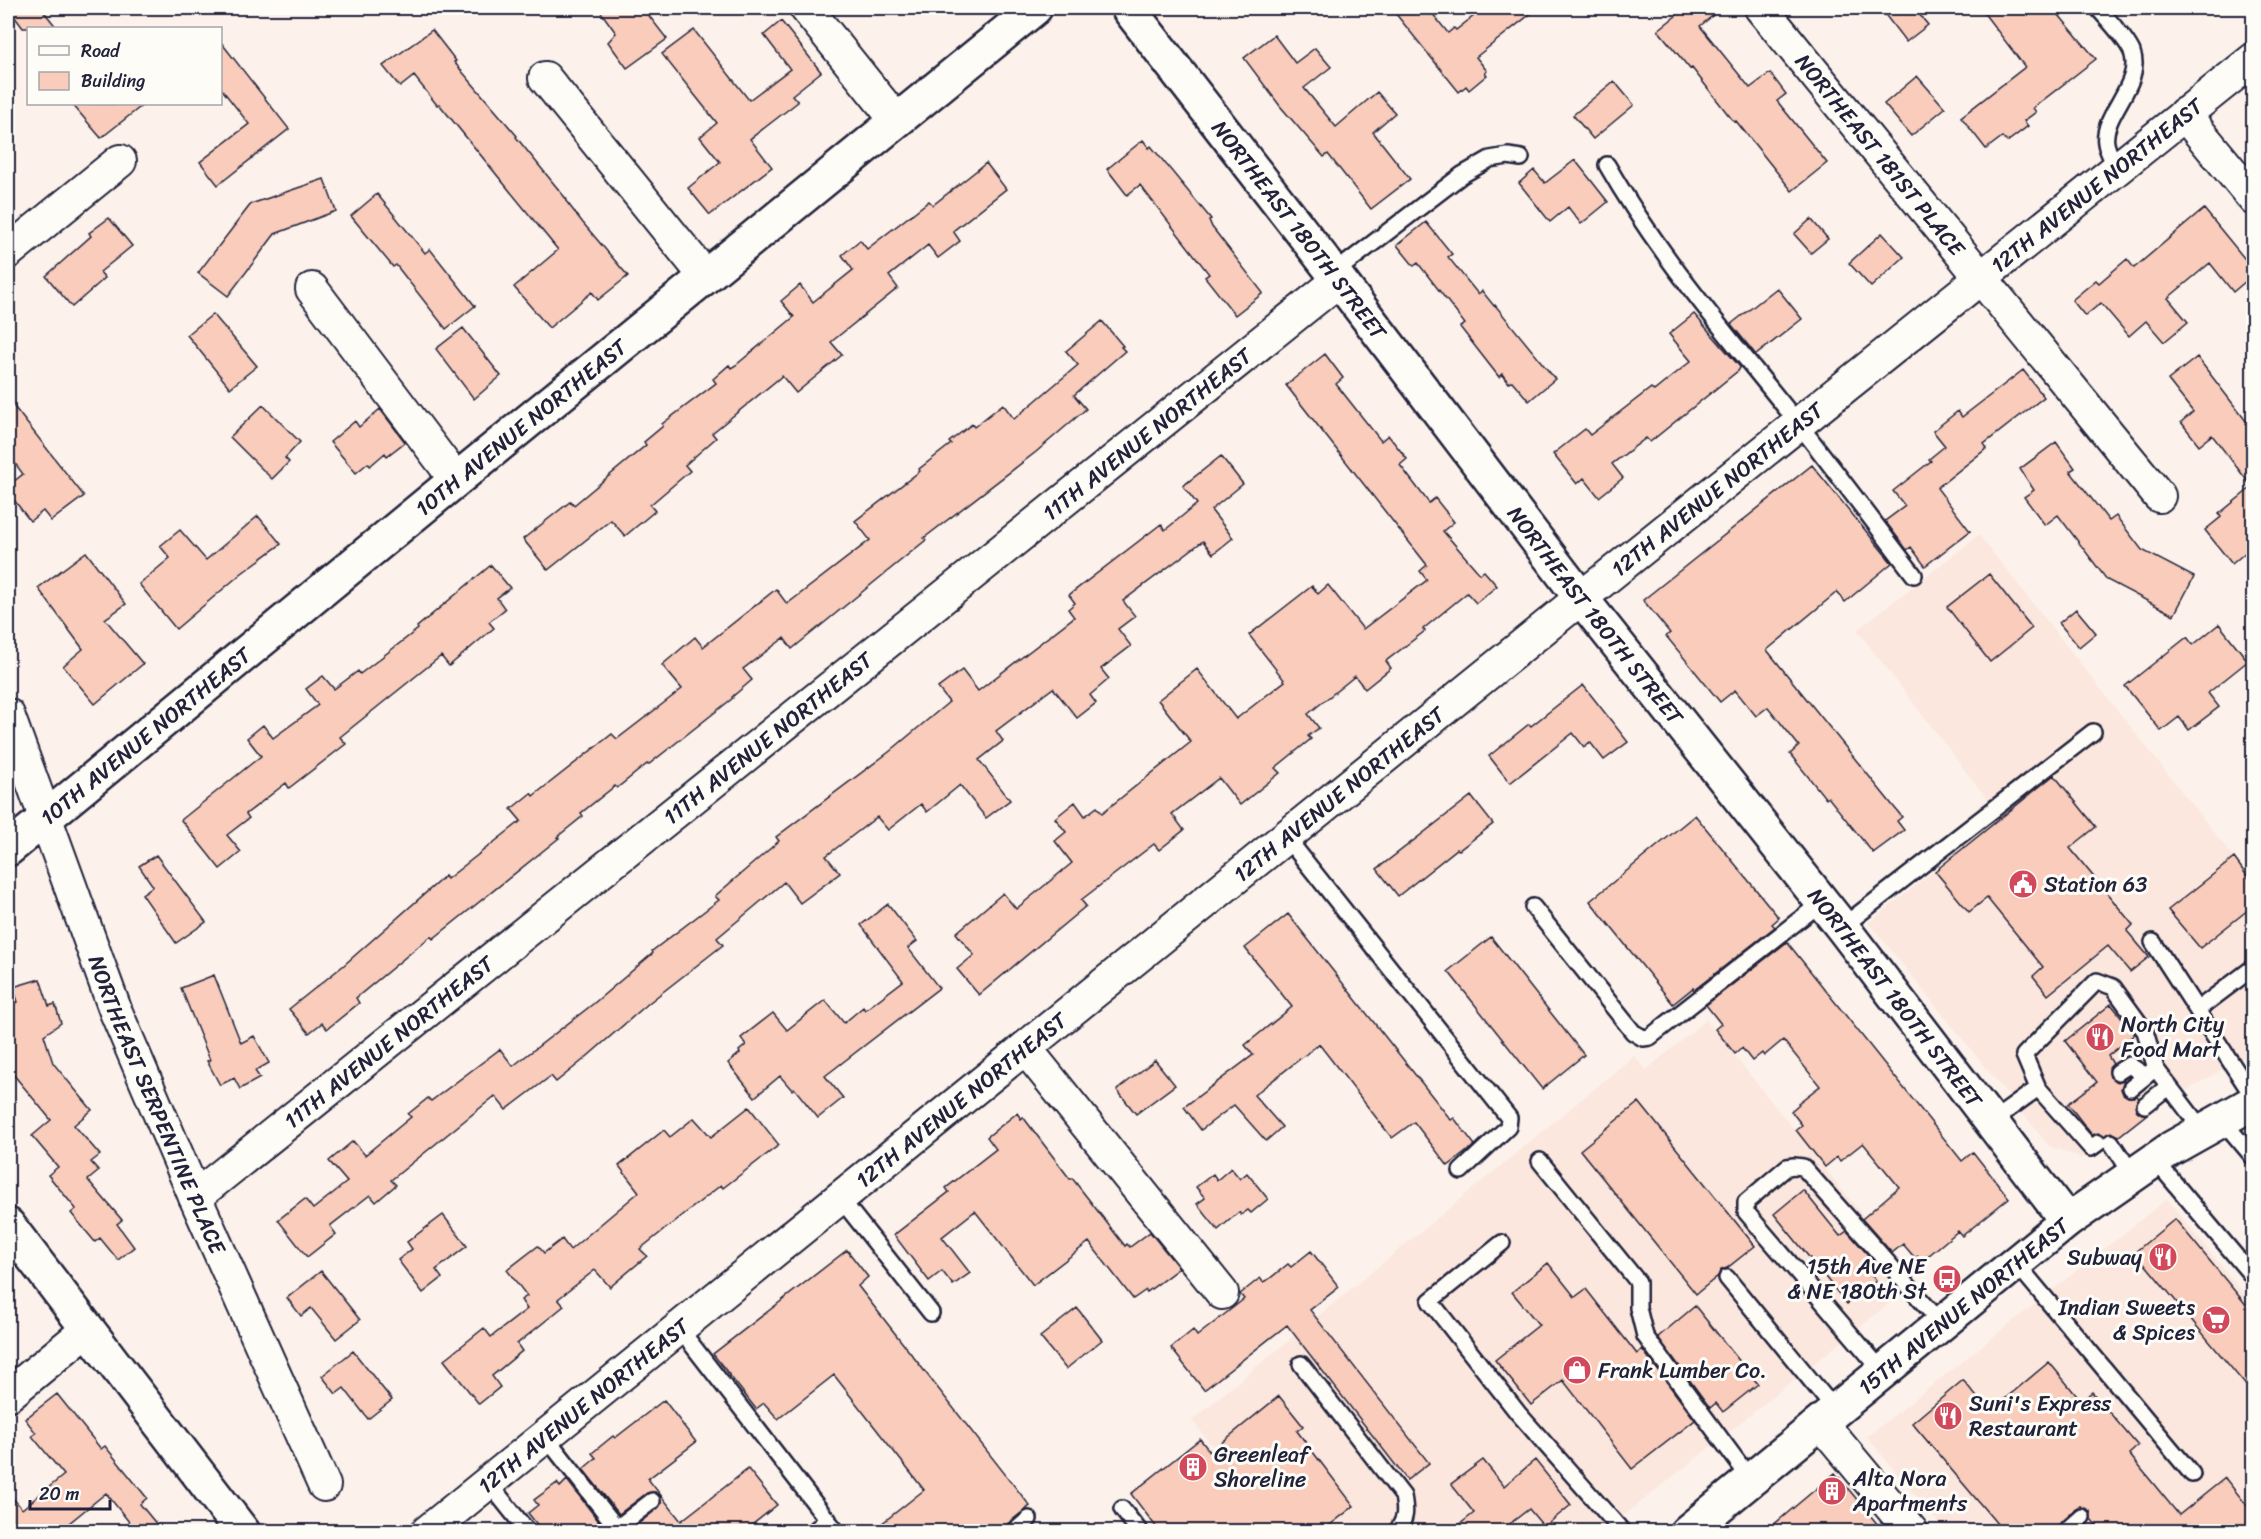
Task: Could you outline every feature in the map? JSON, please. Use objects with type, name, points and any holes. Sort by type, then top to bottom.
[{"type":"street","points":[[806,8],[896,120]]},
{"type":"street","name":"10TH AVENUE NORTHEAST","points":[[8,849],[1035,8]]},
{"type":"street","name":"NORTHEAST 180TH STREET","points":[[1128,8],[1581,598],[1832,914],[2067,1221]]},
{"type":"street","name":"NORTHEAST 181ST PLACE","points":[[1761,8],[2159,496]]},
{"type":"street","name":"12TH AVENUE NORTHEAST","points":[[427,1532],[1581,598],[2253,59]]},
{"type":"street","points":[[545,78],[705,276]]},
{"type":"street","points":[[2184,114],[2253,199]]},
{"type":"street","points":[[8,252],[120,161]]},
{"type":"street","name":"11TH AVENUE NORTHEAST","points":[[195,1197],[1336,277]]},
{"type":"street","points":[[312,289],[456,480]]},
{"type":"street","name":"NORTHEAST SERPENTINE PLACE","points":[[8,716],[116,1012],[195,1197],[324,1485]]},
{"type":"street","points":[[1025,1048],[1222,1293]]},
{"type":"street","name":"15TH AVENUE NORTHEAST","points":[[1687,1532],[2067,1221],[2144,1167],[2253,1100]]},
{"type":"street","points":[[8,1225],[243,1532]]},
{"type":"street","points":[[8,1395],[88,1329]]},
{"type":"street","points":[[1829,1417],[1912,1532]]},
{"type":"lane","points":[[2098,8],[2131,50],[2135,64],[2131,79],[2107,130],[2106,142],[2116,168]]},
{"type":"lane","points":[[1336,277],[1462,175],[1491,159],[1508,156],[1521,158]]},
{"type":"lane","points":[[1607,165],[1629,203],[1676,269],[1914,575]]},
{"type":"lane","points":[[1533,907],[1633,1032],[1643,1038],[1650,1037],[1832,914],[2093,732]]},
{"type":"lane","points":[[1286,837],[1509,1118],[1509,1127],[1461,1171]]},
{"type":"lane","points":[[2153,942],[2253,1100]]},
{"type":"lane","points":[[2198,1010],[2253,967]]},
{"type":"lane","points":[[2151,1072],[2145,1032],[2113,987],[2097,981],[2024,1054],[2038,1088],[2066,1111],[2080,1128],[2091,1148],[2104,1143],[2144,1167],[2253,1278]]},
{"type":"lane","points":[[2118,1072],[2128,1065],[2151,1072],[2253,1158]]},
{"type":"lane","points":[[2131,1088],[2151,1072]]},
{"type":"lane","points":[[2145,1106],[2169,1086]]},
{"type":"lane","points":[[1991,1122],[2038,1088]]},
{"type":"lane","points":[[1540,1161],[1638,1282],[1638,1308],[1645,1336],[1751,1480]]},
{"type":"lane","points":[[1884,1372],[1746,1212],[1746,1202],[1787,1167],[1803,1167],[1942,1324]]},
{"type":"lane","points":[[840,1198],[931,1313]]},
{"type":"lane","points":[[1502,1244],[1430,1301],[1518,1413],[1623,1532]]},
{"type":"lane","points":[[2016,1263],[2192,1474]]},
{"type":"lane","points":[[1727,1278],[1829,1417]]},
{"type":"lane","points":[[679,1328],[832,1525],[813,1532]]},
{"type":"lane","points":[[1301,1364],[1403,1496],[1406,1512],[1404,1521],[1396,1532]]},
{"type":"lane","points":[[545,1436],[617,1528],[652,1501]]},
{"type":"lane","points":[[488,1482],[528,1532]]},
{"type":"lane","points":[[1122,1509],[1140,1532]]},
{"type":"lane","points":[[2065,1532],[2082,1517]]},
{"type":"lane","points":[[1014,1532],[1029,1519]]},
{"type":"shaded area","points":[[1979,535],[2253,882],[2253,1052],[2163,1104],[2081,1158],[2049,1146],[1869,923],[2001,817],[1857,630]]},
{"type":"shaded area","points":[[1706,1020],[1916,1282],[1605,1531],[1278,1531],[1192,1420],[1634,1056],[1646,1070]]},
{"type":"shaded area","points":[[2167,1199],[2253,1305],[2253,1513],[2231,1531],[1945,1531],[1867,1437]]},
{"type":"building","points":[[8,8],[41,8],[56,27],[27,27],[23,28]]},
{"type":"building","points":[[598,8],[643,8],[667,39],[627,68],[608,42],[616,33]]},
{"type":"building","points":[[1391,8],[1428,8],[1448,33],[1454,28],[1456,30],[1484,8],[1538,8],[1476,57],[1487,71],[1485,73],[1487,75],[1469,90],[1466,86],[1459,92]]},
{"type":"building","points":[[1686,8],[1722,8],[1700,26],[1750,88],[1770,73],[1786,94],[1777,101],[1827,163],[1792,191],[1692,68],[1690,69],[1658,30]]},
{"type":"building","points":[[1880,8],[1914,8],[1928,25],[1906,42]]},
{"type":"building","points":[[1980,8],[2053,8],[2096,59],[2033,108],[2036,112],[2024,121],[2028,126],[2007,142],[2002,137],[1986,149],[1961,117],[2025,67]]},
{"type":"building","points":[[781,21],[821,72],[792,95],[798,102],[750,139],[772,167],[710,215],[688,188],[720,162],[700,137],[717,123],[662,54],[694,30],[749,100],[790,69],[764,35]]},
{"type":"building","points":[[432,30],[456,61],[454,62],[517,136],[583,223],[628,276],[598,300],[592,292],[549,328],[514,287],[558,250],[414,76],[400,87],[383,66]]},
{"type":"building","points":[[1274,35],[1295,63],[1315,48],[1331,67],[1304,88],[1336,127],[1377,92],[1395,113],[1373,132],[1410,179],[1371,209],[1328,154],[1324,157],[1280,106],[1244,58]]},
{"type":"building","points":[[222,44],[289,129],[218,185],[200,162],[249,124],[222,90]]},
{"type":"building","points":[[1917,76],[1945,108],[1911,136],[1884,104]]},
{"type":"building","points":[[1614,81],[1634,105],[1593,139],[1573,115]]},
{"type":"building","points":[[73,105],[143,105],[101,138]]},
{"type":"building","points":[[1143,140],[1149,148],[1151,146],[1211,219],[1209,220],[1212,227],[1263,293],[1235,315],[1205,277],[1209,274],[1140,185],[1127,195],[1107,169]]},
{"type":"building","points":[[1575,160],[1608,202],[1581,224],[1568,207],[1550,222],[1519,183],[1534,170],[1545,183]]},
{"type":"building","points":[[986,163],[1006,189],[953,231],[960,241],[938,258],[928,245],[889,276],[898,288],[831,342],[842,355],[796,393],[782,376],[712,433],[716,438],[685,465],[690,471],[650,505],[655,511],[625,536],[611,520],[548,570],[523,539],[571,501],[574,505],[646,445],[644,442],[663,426],[662,424],[716,383],[713,379],[729,365],[731,368],[736,365],[794,317],[781,301],[800,285],[813,302],[853,270],[842,255],[860,240],[867,249],[929,201],[933,205]]},
{"type":"building","points":[[324,179],[336,211],[275,234],[228,296],[198,273],[251,204]]},
{"type":"building","points":[[377,194],[425,253],[430,249],[475,306],[446,329],[396,265],[393,267],[351,216]]},
{"type":"building","points":[[2204,209],[2253,269],[2253,275],[2233,292],[2210,263],[2168,298],[2188,322],[2164,342],[2146,321],[2129,336],[2101,303],[2085,316],[2072,300],[2096,280],[2099,283],[2127,259],[2134,268]]},
{"type":"building","points":[[109,218],[132,246],[100,272],[105,278],[72,307],[46,276],[91,236],[89,233]]},
{"type":"building","points":[[1811,219],[1828,239],[1811,253],[1794,234]]},
{"type":"building","points":[[1426,222],[1452,254],[1448,257],[1478,294],[1482,291],[1495,305],[1555,379],[1529,401],[1512,381],[1509,383],[1502,374],[1499,377],[1460,327],[1465,324],[1418,263],[1414,266],[1397,245]]},
{"type":"building","points":[[1882,233],[1904,257],[1871,287],[1849,263]]},
{"type":"building","points":[[1777,288],[1802,319],[1756,355],[1731,324]]},
{"type":"building","points":[[213,314],[257,366],[230,388],[187,335]]},
{"type":"building","points":[[1694,314],[1740,367],[1739,370],[1650,442],[1646,438],[1612,464],[1623,478],[1599,497],[1584,478],[1577,484],[1553,454],[1585,429],[1590,435],[1651,388],[1654,391],[1691,361],[1669,334]]},
{"type":"building","points":[[1102,321],[1125,351],[1074,395],[1086,409],[1036,452],[924,538],[926,540],[792,649],[784,638],[743,669],[752,680],[733,698],[648,765],[617,788],[615,786],[581,813],[583,816],[557,837],[559,838],[433,939],[431,936],[356,998],[359,1003],[327,1029],[322,1023],[309,1033],[289,1009],[344,965],[445,876],[447,879],[521,821],[511,809],[531,793],[533,796],[612,734],[617,739],[682,689],[662,665],[695,637],[703,647],[776,589],[787,604],[870,540],[855,521],[920,471],[919,469],[951,444],[949,442],[972,424],[974,427],[1003,404],[1014,419],[1078,365],[1066,351]]},
{"type":"building","points":[[463,328],[501,376],[474,399],[436,349]]},
{"type":"building","points":[[1325,354],[1343,378],[1336,384],[1381,441],[1388,435],[1407,459],[1400,465],[1429,503],[1435,498],[1454,522],[1443,531],[1480,574],[1484,571],[1497,586],[1476,603],[1467,593],[1423,629],[1425,631],[1386,661],[1391,668],[1365,689],[1355,676],[1308,714],[1319,728],[1308,736],[1311,739],[1275,768],[1280,773],[1240,805],[1219,778],[1172,814],[1184,830],[1159,850],[1154,844],[1081,900],[1086,906],[979,995],[957,969],[974,955],[956,933],[1003,893],[1016,909],[1072,863],[1055,841],[1066,832],[1055,818],[1075,802],[1085,816],[1097,807],[1102,813],[1191,742],[1158,700],[1197,669],[1236,719],[1285,681],[1249,635],[1312,586],[1318,594],[1328,585],[1363,629],[1427,580],[1420,571],[1427,565],[1286,385]]},
{"type":"building","points":[[2197,357],[2253,430],[2253,546],[2232,564],[2205,530],[2221,517],[2219,514],[2252,487],[2212,435],[2199,445],[2181,422],[2193,412],[2168,380]]},
{"type":"building","points":[[2023,370],[2044,397],[1984,444],[1987,448],[1937,488],[1970,531],[1925,566],[1911,547],[1907,550],[1885,521],[1905,506],[1893,491],[1931,461],[1929,459],[1945,446],[1933,431],[1958,411],[1962,417]]},
{"type":"building","points":[[8,399],[84,496],[51,521],[43,511],[30,521],[8,492],[8,486],[23,474],[8,454]]},
{"type":"building","points":[[263,405],[300,442],[285,458],[289,462],[272,479],[230,437]]},
{"type":"building","points":[[380,409],[405,442],[387,456],[385,453],[370,466],[368,463],[356,473],[330,442],[355,421],[359,427]]},
{"type":"building","points":[[2056,442],[2075,468],[2070,471],[2109,521],[2116,516],[2142,550],[2194,577],[2174,615],[2107,580],[2058,515],[2045,525],[2024,497],[2034,490],[2020,469]]},
{"type":"building","points":[[1221,456],[1243,484],[1211,510],[1233,538],[1213,554],[1203,541],[1123,601],[1135,616],[1118,629],[1131,646],[1101,669],[1109,679],[1090,695],[1096,703],[1077,718],[1053,688],[996,731],[1003,741],[979,760],[1010,800],[986,818],[960,785],[927,812],[921,804],[888,830],[877,817],[826,856],[840,873],[800,903],[784,882],[717,938],[723,945],[650,1002],[556,1082],[551,1076],[506,1110],[495,1096],[391,1180],[396,1185],[376,1202],[370,1195],[330,1226],[336,1234],[307,1257],[278,1220],[305,1199],[313,1209],[347,1182],[329,1161],[353,1141],[365,1155],[411,1117],[408,1114],[428,1098],[431,1101],[500,1049],[513,1066],[593,1004],[653,953],[652,951],[719,900],[715,896],[779,841],[776,837],[889,752],[949,702],[938,688],[962,670],[978,691],[1074,617],[1068,609],[1075,603],[1069,595],[1161,524],[1165,530],[1197,504],[1183,486]]},
{"type":"building","points":[[1812,465],[1892,563],[1845,602],[1837,592],[1767,650],[1902,817],[1897,821],[1904,830],[1873,853],[1790,754],[1799,746],[1768,707],[1756,716],[1735,690],[1720,702],[1666,636],[1670,633],[1643,600]]},
{"type":"building","points":[[258,516],[281,544],[242,573],[176,629],[139,584],[170,558],[160,546],[180,530],[206,560]]},
{"type":"building","points":[[86,552],[126,604],[105,619],[143,664],[95,704],[63,666],[83,649],[38,588]]},
{"type":"building","points":[[491,565],[510,588],[497,598],[505,609],[489,622],[494,628],[449,666],[441,656],[340,737],[346,744],[289,788],[286,783],[246,814],[249,818],[227,835],[241,852],[220,869],[181,820],[261,756],[247,738],[263,725],[273,738],[318,705],[306,689],[323,676],[334,689],[358,671],[360,674],[418,629],[417,627]]},
{"type":"building","points":[[1989,574],[2032,628],[1990,662],[1947,607]]},
{"type":"building","points":[[2076,609],[2096,633],[2079,647],[2059,623]]},
{"type":"building","points":[[2219,624],[2248,661],[2208,693],[2219,707],[2189,730],[2179,717],[2161,731],[2125,686],[2187,637],[2193,645]]},
{"type":"building","points":[[1583,685],[1628,742],[1604,760],[1590,742],[1584,747],[1573,733],[1510,783],[1489,756]]},
{"type":"building","name":"Station 63","points":[[2054,775],[2096,827],[2070,848],[2133,925],[2127,931],[2149,957],[2130,972],[2108,946],[2048,995],[2033,976],[2043,967],[1987,898],[1969,912],[1935,871]]},
{"type":"building","points":[[1471,796],[1493,824],[1459,850],[1457,849],[1398,896],[1377,869]]},
{"type":"building","points":[[1695,815],[1779,918],[1772,924],[1775,927],[1673,1004],[1590,901]]},
{"type":"building","points":[[156,855],[206,922],[176,943],[142,894],[153,886],[139,866]]},
{"type":"building","points":[[2234,858],[2253,884],[2253,906],[2200,948],[2168,910]]},
{"type":"building","points":[[888,904],[917,941],[908,948],[939,988],[825,1076],[843,1098],[818,1118],[794,1088],[792,1090],[780,1076],[755,1097],[728,1063],[746,1045],[741,1038],[773,1013],[787,1030],[825,1000],[844,1023],[863,1007],[865,1010],[903,981],[861,925]]},
{"type":"building","points":[[1288,914],[1451,1120],[1454,1118],[1475,1145],[1448,1166],[1414,1122],[1392,1138],[1319,1044],[1254,1095],[1282,1127],[1266,1141],[1234,1105],[1201,1130],[1184,1107],[1253,1055],[1245,1045],[1292,1007],[1245,948]]},
{"type":"building","points":[[1491,937],[1584,1055],[1542,1089],[1448,971]]},
{"type":"building","points":[[1787,942],[1962,1161],[1973,1152],[2009,1198],[1962,1236],[1958,1231],[1922,1261],[1918,1256],[1915,1258],[1903,1244],[1892,1253],[1862,1219],[1899,1187],[1863,1143],[1840,1161],[1837,1157],[1825,1167],[1796,1130],[1802,1125],[1791,1111],[1820,1086],[1783,1040],[1764,1056],[1762,1053],[1752,1061],[1742,1048],[1735,1054],[1715,1029],[1721,1024],[1706,1005]]},
{"type":"building","points":[[214,975],[241,1043],[254,1036],[269,1063],[255,1071],[260,1078],[240,1089],[234,1078],[220,1085],[207,1061],[210,1060],[181,988]]},
{"type":"building","points":[[40,979],[49,1006],[55,1004],[61,1023],[44,1035],[53,1063],[92,1110],[74,1125],[100,1155],[91,1162],[99,1171],[88,1180],[122,1220],[117,1224],[134,1247],[118,1260],[100,1238],[95,1242],[71,1213],[76,1209],[48,1175],[58,1167],[32,1136],[51,1120],[8,1068],[8,1005],[18,1002],[13,987]]},
{"type":"building","points":[[2111,1004],[2135,1034],[2108,1056],[2113,1064],[2109,1068],[2110,1077],[2118,1082],[2124,1079],[2121,1089],[2123,1094],[2128,1097],[2137,1096],[2139,1098],[2135,1106],[2137,1111],[2147,1114],[2119,1136],[2111,1132],[2104,1136],[2098,1133],[2092,1135],[2068,1104],[2097,1082],[2065,1041]]},
{"type":"building","points":[[1155,1060],[1175,1085],[1136,1114],[1117,1090]]},
{"type":"building","points":[[1639,1102],[1755,1246],[1727,1268],[1721,1270],[1718,1276],[1696,1294],[1580,1150]]},
{"type":"building","points":[[749,1107],[779,1145],[723,1188],[721,1185],[640,1249],[647,1256],[610,1287],[595,1270],[558,1299],[564,1306],[517,1344],[522,1351],[492,1376],[500,1387],[479,1404],[444,1360],[484,1328],[491,1337],[527,1309],[521,1300],[527,1296],[507,1270],[538,1246],[544,1253],[562,1239],[570,1250],[639,1192],[619,1166],[664,1130],[670,1137],[694,1118],[711,1137]]},
{"type":"building","points":[[1017,1113],[1021,1119],[1023,1117],[1125,1246],[1127,1244],[1130,1247],[1150,1232],[1179,1268],[1147,1292],[1146,1290],[1133,1299],[1089,1242],[1033,1285],[975,1211],[942,1237],[970,1273],[953,1285],[942,1271],[929,1281],[894,1235],[949,1192],[946,1188],[996,1149],[987,1137]]},
{"type":"building","points":[[1231,1168],[1240,1179],[1247,1173],[1268,1199],[1251,1213],[1248,1210],[1241,1215],[1239,1212],[1218,1230],[1197,1204],[1205,1198],[1196,1187],[1213,1174],[1217,1180]]},
{"type":"building","points":[[1803,1190],[1840,1236],[1847,1231],[1877,1265],[1869,1271],[1876,1281],[1847,1304],[1774,1214]]},
{"type":"building","points":[[443,1215],[467,1246],[436,1270],[442,1278],[423,1293],[398,1260],[412,1249],[407,1242]]},
{"type":"building","points":[[2175,1219],[2253,1313],[2253,1394],[2135,1252]]},
{"type":"building","points":[[847,1250],[868,1277],[858,1286],[1030,1506],[997,1532],[871,1532],[924,1490],[834,1375],[778,1419],[764,1403],[756,1409],[713,1354]]},
{"type":"building","points":[[1311,1251],[1339,1287],[1310,1310],[1429,1463],[1407,1480],[1287,1325],[1204,1390],[1171,1348],[1193,1330],[1197,1336],[1244,1299],[1240,1294],[1260,1278],[1263,1282],[1269,1279],[1288,1264],[1291,1267]]},
{"type":"building","name":"Frank Lumber Co.","points":[[1548,1263],[1575,1297],[1586,1289],[1637,1354],[1642,1349],[1695,1420],[1632,1469],[1563,1380],[1531,1405],[1495,1360],[1539,1325],[1512,1292]]},
{"type":"building","points":[[321,1271],[360,1320],[336,1339],[311,1308],[301,1316],[287,1298]]},
{"type":"building","points":[[1695,1306],[1758,1384],[1723,1412],[1716,1403],[1710,1408],[1658,1337]]},
{"type":"building","points":[[1077,1308],[1102,1340],[1066,1369],[1040,1337]]},
{"type":"building","points":[[353,1351],[392,1400],[368,1419],[344,1388],[336,1394],[322,1376]]},
{"type":"building","points":[[2049,1362],[2081,1401],[2092,1392],[2138,1446],[2129,1454],[2179,1515],[2225,1478],[2253,1513],[2253,1532],[2102,1532],[2091,1519],[2090,1511],[2080,1506],[2050,1532],[2004,1532],[1912,1423],[1963,1380],[1989,1412]]},
{"type":"building","points":[[57,1394],[101,1449],[105,1446],[147,1498],[140,1504],[163,1532],[137,1532],[106,1493],[58,1532],[8,1532],[8,1492],[22,1509],[64,1475],[32,1436],[36,1433],[25,1419]]},
{"type":"building","points":[[1279,1396],[1303,1426],[1297,1431],[1354,1506],[1321,1532],[1160,1532],[1131,1494],[1200,1439],[1210,1452]]},
{"type":"building","points":[[664,1400],[696,1442],[648,1479],[681,1521],[748,1469],[777,1505],[743,1532],[628,1532],[658,1508],[661,1504],[660,1496],[655,1492],[647,1493],[619,1514],[583,1469],[596,1458],[592,1453]]},
{"type":"building","points":[[1483,1460],[1504,1486],[1535,1460],[1571,1505],[1544,1527],[1529,1509],[1499,1532],[1450,1532],[1474,1513],[1451,1484]]},
{"type":"building","name":"Alta Nora Apartments","points":[[1835,1473],[1884,1532],[1765,1532],[1792,1509]]},
{"type":"building","points":[[567,1480],[607,1532],[543,1532],[528,1513],[538,1505],[534,1500],[557,1483],[560,1487]]},
{"type":"place","name":"Station 63","points":[[2023,884]]},
{"type":"place","name":"North City Food Mart","points":[[2100,1037]]},
{"type":"place","name":"Subway","points":[[2163,1257]]},
{"type":"place","name":"15th Ave NE & NE 180th St","points":[[1947,1279]]},
{"type":"place","name":"Indian Sweets & Spices","points":[[2216,1320]]},
{"type":"place","name":"Frank Lumber Co.","points":[[1577,1370]]},
{"type":"place","name":"Suni's Express Restaurant","points":[[1948,1416]]},
{"type":"place","name":"Greenleaf Shoreline","points":[[1193,1467]]},
{"type":"place","name":"Alta Nora Apartments","points":[[1832,1491]]}]
